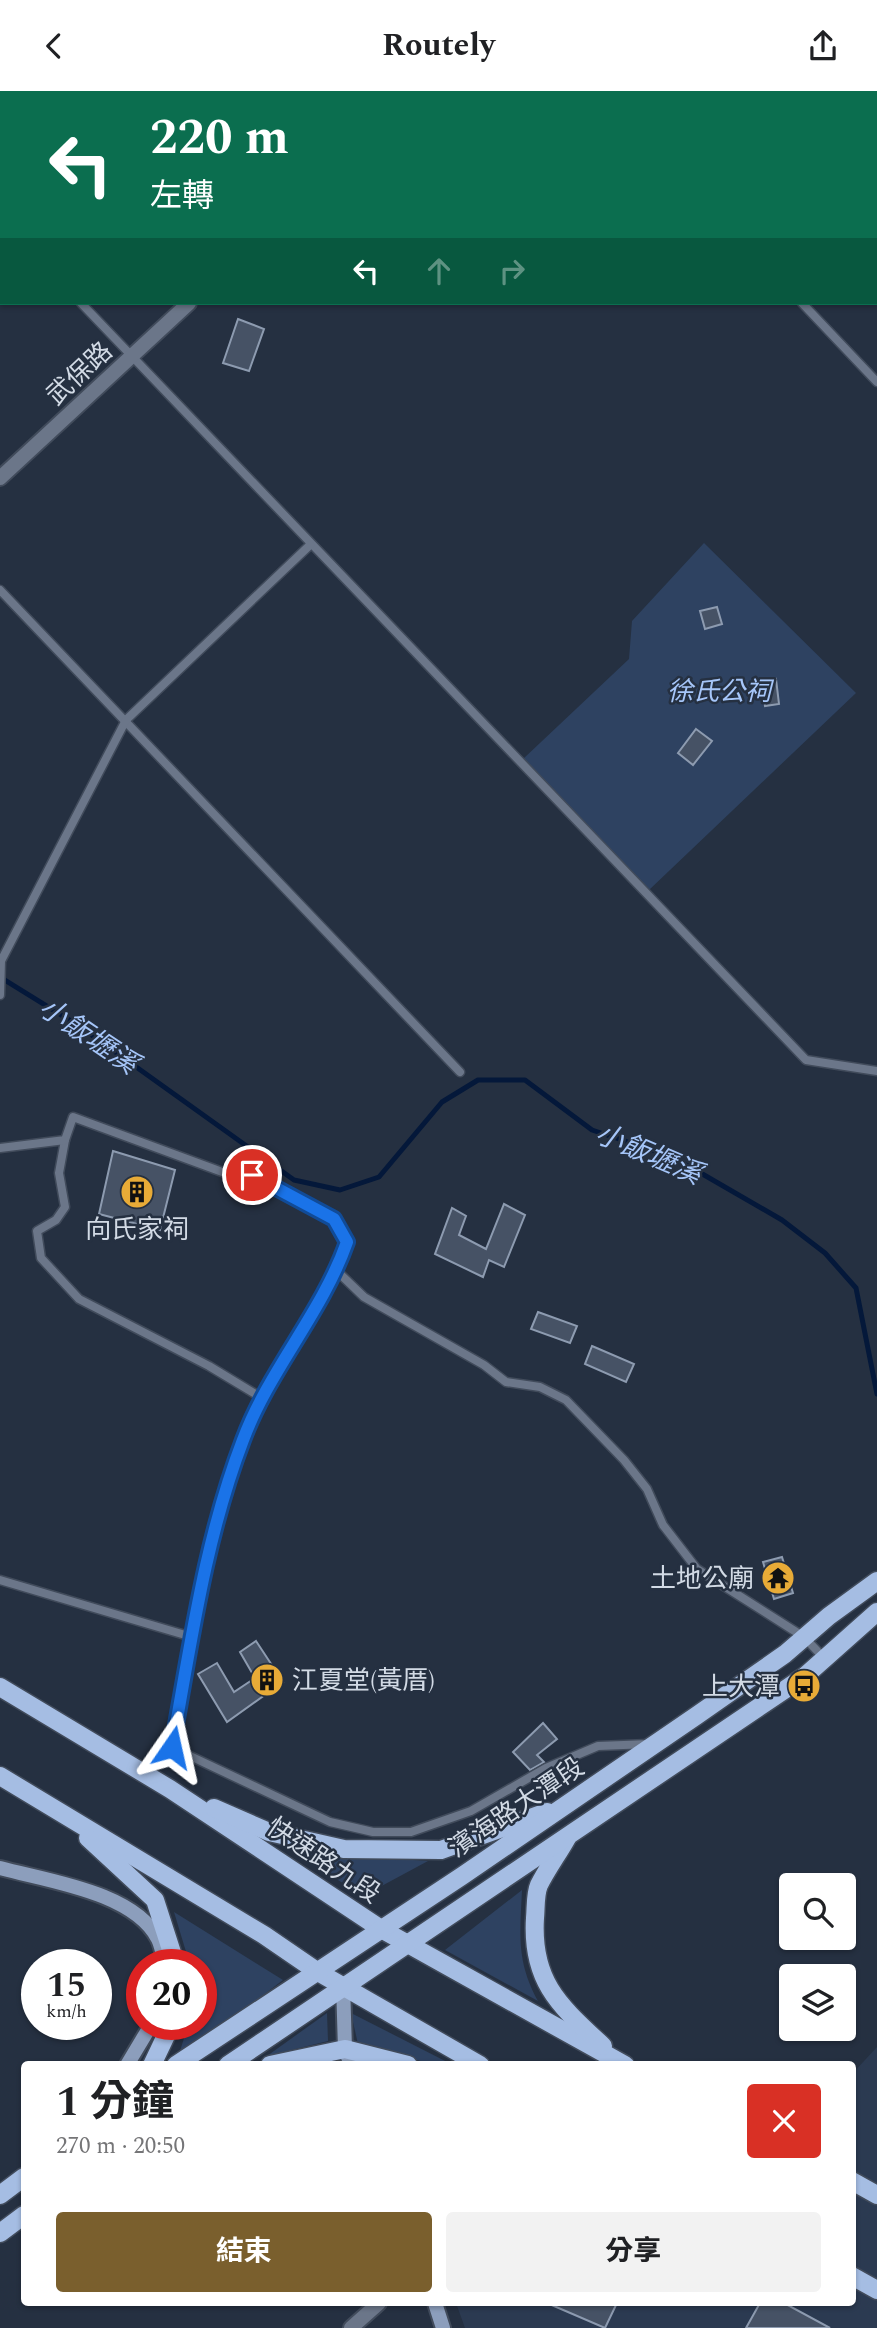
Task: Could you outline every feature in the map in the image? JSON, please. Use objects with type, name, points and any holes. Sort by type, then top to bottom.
[{"type":"main road","name":"濱海路大潭段","points":[[182,2061],[567,1805],[786,1654],[877,1581]]},
{"type":"main road","name":"濱海路大潭段","points":[[234,2061],[782,1691],[877,1612]]},
{"type":"main road","name":"快速路九段","points":[[0,1686],[170,1789],[381,1929],[618,2061]]},
{"type":"main road","points":[[0,1776],[264,1935],[318,1972],[473,2061]]},
{"type":"main road","points":[[170,1789],[269,1832],[344,1849],[441,1850],[567,1805]]},
{"type":"main road","points":[[63,1815],[155,1901],[171,1949]]},
{"type":"main road","points":[[570,1833],[538,1888],[534,1937],[537,1964],[548,1989],[567,2013],[620,2061]]},
{"type":"main road","points":[[154,2061],[164,2040]]},
{"type":"main road","points":[[309,2061],[348,2057],[378,2061]]},
{"type":"main road","points":[[0,2195],[21,2179]]},
{"type":"main road","points":[[856,2183],[877,2195]]},
{"type":"main road","points":[[0,2233],[21,2217]]},
{"type":"main road","points":[[856,2278],[877,2290]]},
{"type":"street","name":"武保路","points":[[0,478],[188,305]]},
{"type":"street","points":[[0,1868],[95,1894],[137,1914],[158,1939],[161,1949]]},
{"type":"street","points":[[344,1985],[348,2057]]},
{"type":"street","points":[[129,2061],[142,2040]]},
{"type":"street","points":[[351,2328],[376,2306]]},
{"type":"street","points":[[436,2306],[443,2328]]},
{"type":"lane","points":[[83,305],[806,1060],[877,1071]]},
{"type":"lane","points":[[804,305],[877,382]]},
{"type":"lane","points":[[0,995],[1,960],[126,720],[310,545]]},
{"type":"lane","points":[[0,590],[460,1072]]},
{"type":"lane","points":[[262,1398],[209,1366],[79,1299],[41,1258],[37,1231],[56,1220],[65,1207],[59,1173],[65,1140],[74,1117],[225,1173],[252,1175],[334,1219],[347,1242],[337,1271],[262,1398],[243,1439],[207,1550],[172,1747],[330,1822],[373,1832],[411,1832],[471,1811],[546,1768],[598,1746],[655,1743]]},
{"type":"lane","points":[[0,1147],[65,1140]]},
{"type":"lane","points":[[337,1271],[364,1297],[484,1365],[506,1382],[540,1387],[566,1400],[639,1479],[663,1525],[697,1569],[804,1637],[824,1658]]},
{"type":"lane","points":[[0,1580],[192,1637]]},
{"type":"shaded area","points":[[877,2047],[877,2328],[465,2328],[457,2306],[856,2306],[856,2070]]},
{"type":"green space","name":"徐氏公祠","points":[[704,543],[856,693],[649,890],[523,759],[629,659],[632,621]]},
{"type":"green space","points":[[294,1852],[428,1861],[363,1896]]},
{"type":"green space","points":[[522,1890],[521,1947],[526,1973],[538,2001],[445,1950]]},
{"type":"green space","points":[[174,1912],[283,1980],[217,2030],[217,1949],[185,1949]]},
{"type":"green space","points":[[327,2013],[328,2041],[267,2056]]},
{"type":"green space","points":[[351,2013],[445,2061],[420,2061],[358,2044]]},
{"type":"green space","points":[[183,2040],[204,2040],[177,2061]]},
{"type":"building","points":[[238,319],[264,329],[249,371],[223,363]]},
{"type":"building","points":[[717,607],[722,624],[705,629],[700,611]]},
{"type":"building","points":[[776,679],[779,704],[765,706],[762,681]]},
{"type":"building","points":[[696,729],[712,741],[693,765],[678,753]]},
{"type":"building","name":"向氏家祠","points":[[113,1151],[175,1170],[160,1230],[99,1214]]},
{"type":"building","points":[[504,1204],[525,1215],[504,1267],[489,1260],[483,1277],[435,1254],[452,1208],[466,1216],[459,1235],[486,1249]]},
{"type":"building","points":[[538,1312],[577,1326],[570,1343],[531,1329]]},
{"type":"building","points":[[592,1346],[634,1364],[626,1382],[585,1364]]},
{"type":"building","name":"土地公廟","points":[[782,1557],[793,1593],[774,1599],[763,1562]]},
{"type":"building","name":"江夏堂(黃厝)","points":[[256,1641],[283,1682],[227,1722],[198,1674],[217,1663],[234,1692],[255,1678],[240,1652]]},
{"type":"building","points":[[543,1723],[557,1739],[537,1755],[544,1762],[530,1770],[513,1752]]},
{"type":"building","points":[[554,2306],[616,2306],[605,2328]]},
{"type":"building","points":[[758,2306],[790,2306],[830,2328],[746,2328]]},
{"type":"waterway","name":"小飯壢溪","points":[[0,977],[79,1026],[294,1180],[340,1190],[379,1177],[442,1102],[478,1080],[525,1080],[592,1130],[673,1157],[782,1220],[825,1253],[856,1288],[877,1394]]},
{"type":"place","name":"向氏家祠","points":[[137,1192]]},
{"type":"place","name":"土地公廟","points":[[778,1578]]},
{"type":"place","name":"江夏堂(黃厝)","points":[[267,1680]]},
{"type":"place","name":"上大潭","points":[[804,1686]]},
{"type":"route","points":[[172,1747],[207,1550],[243,1439],[262,1398],[337,1271],[347,1242],[334,1219],[303,1205],[252,1175]]}]
